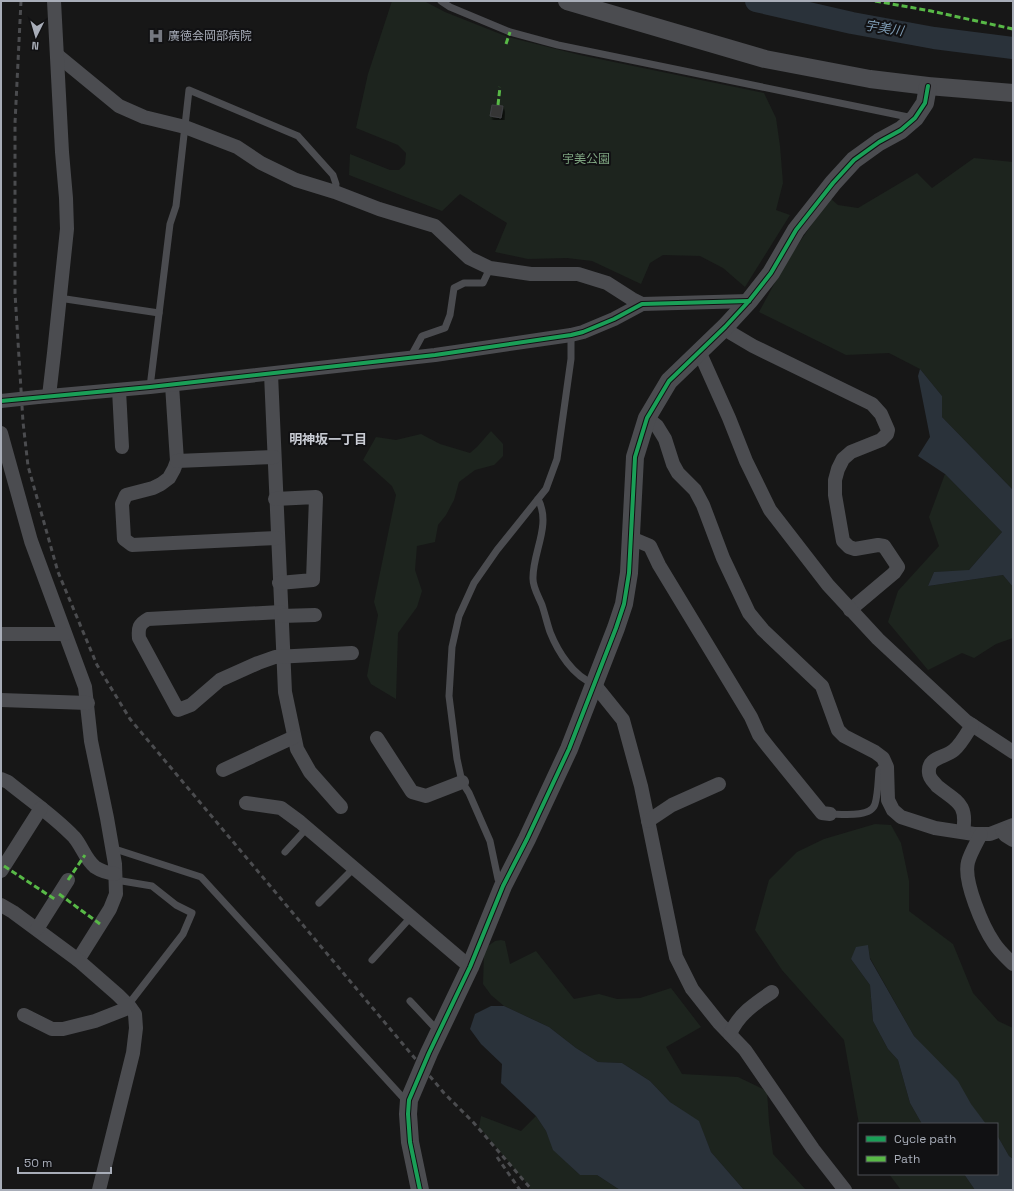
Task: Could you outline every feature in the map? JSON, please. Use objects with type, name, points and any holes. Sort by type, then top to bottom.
[{"type":"street","points":[[44,397],[54,353],[67,229],[54,1]]},
{"type":"street","points":[[567,1],[765,59],[870,79],[928,86],[1013,93]]},
{"type":"street","points":[[57,55],[119,106],[144,117],[185,127],[237,147],[261,164],[296,180],[335,192],[379,209],[435,226],[469,258],[490,268],[531,274],[578,274],[607,283],[642,304]]},
{"type":"street","points":[[420,1190],[410,1142],[408,1114],[409,1103],[439,1032],[470,967],[503,886],[528,839],[569,749],[616,628],[624,604],[629,573],[635,457],[647,418],[669,381],[725,327],[749,301],[771,273],[796,230],[833,183],[854,160],[879,142],[901,130],[915,118],[925,103],[928,86]]},
{"type":"street","points":[[1,401],[172,385],[410,358],[571,335],[608,322],[642,304],[749,301]]},
{"type":"street","points":[[725,327],[731,333],[752,346],[872,404],[878,410],[888,430],[887,434],[881,440],[851,452],[843,459],[835,480],[835,495],[843,540],[848,547],[855,549],[878,545],[884,546],[898,567],[894,573],[850,610]]},
{"type":"street","points":[[699,351],[729,418],[746,461],[770,510],[828,585],[878,639],[966,720],[1013,752]]},
{"type":"street","points":[[271,374],[284,692],[297,749],[310,772],[341,807]]},
{"type":"street","points":[[172,385],[177,461],[169,478],[161,484],[154,488],[126,495],[122,504],[124,539],[132,545],[277,538]]},
{"type":"street","points":[[119,390],[122,448]]},
{"type":"street","points":[[647,418],[657,426],[665,439],[673,464],[678,473],[695,490],[703,505],[723,558],[749,613],[763,630],[822,686],[838,730],[844,736],[875,752],[883,758],[886,764],[888,800],[893,810],[901,817],[935,828],[990,834],[1008,827]]},
{"type":"street","points":[[1,433],[31,541],[85,687],[91,740],[112,850],[116,894],[110,909],[78,960]]},
{"type":"street","points":[[177,461],[274,457]]},
{"type":"street","points":[[275,499],[316,497],[313,580],[279,583]]},
{"type":"street","points":[[631,538],[650,546],[659,565],[750,717],[759,735],[822,813],[830,814]]},
{"type":"street","points":[[315,615],[281,614],[148,619],[142,622],[138,630],[139,638],[178,710],[191,705],[220,680],[275,657],[352,653]]},
{"type":"street","points":[[1,634],[65,634]]},
{"type":"street","points":[[594,684],[623,720],[641,786],[676,957],[692,990],[719,1023],[745,1050],[813,1149],[845,1190]]},
{"type":"street","points":[[1,700],[88,703]]},
{"type":"street","points":[[963,832],[965,816],[962,806],[955,798],[934,782],[929,775],[929,769],[931,763],[937,757],[954,750],[972,725]]},
{"type":"street","points":[[222,770],[294,737]]},
{"type":"street","points":[[377,738],[412,792],[426,796],[462,782]]},
{"type":"street","points":[[1,779],[8,782],[42,808],[75,838],[88,860],[96,868],[115,878]]},
{"type":"street","points":[[648,821],[672,805],[719,784]]},
{"type":"street","points":[[246,803],[281,808],[307,828],[470,967]]},
{"type":"street","points":[[1,871],[42,808]]},
{"type":"street","points":[[1008,827],[1005,835],[1013,840]]},
{"type":"street","points":[[981,834],[968,862],[969,885],[976,907],[994,944],[1013,964]]},
{"type":"street","points":[[37,929],[68,880]]},
{"type":"street","points":[[1,905],[37,929],[78,960],[118,995],[135,1014],[136,1028],[133,1053],[99,1190]]},
{"type":"street","points":[[730,1034],[734,1024],[753,1004],[772,992]]},
{"type":"street","points":[[24,1015],[52,1029],[63,1030],[95,1021],[123,1010],[128,1005]]},
{"type":"lane","points":[[441,1],[450,7],[510,32],[558,45],[915,118]]},
{"type":"lane","points":[[150,387],[170,224],[176,206],[189,90],[298,136],[333,175],[336,184],[335,192]]},
{"type":"lane","points":[[410,358],[422,336],[445,328],[450,314],[454,288],[464,283],[484,283],[490,268]]},
{"type":"lane","points":[[59,298],[159,313]]},
{"type":"lane","points":[[503,886],[498,878],[490,841],[470,793],[462,782],[457,759],[449,696],[452,648],[459,616],[474,583],[493,556],[546,490],[557,459],[571,359],[571,335]]},
{"type":"lane","points":[[538,499],[541,505],[543,517],[533,580],[536,593],[542,606],[550,632],[562,655],[584,681],[594,684]]},
{"type":"lane","points":[[830,814],[864,813],[871,811],[875,805],[879,770],[886,764]]},
{"type":"lane","points":[[286,852],[307,828]]},
{"type":"lane","points":[[112,850],[118,850],[201,877],[409,1103]]},
{"type":"lane","points":[[319,903],[354,868]]},
{"type":"lane","points":[[115,878],[122,881],[152,886],[176,904],[192,913],[183,934],[128,1005]]},
{"type":"lane","points":[[372,960],[411,917]]},
{"type":"lane","points":[[410,1001],[439,1032]]},
{"type":"green space","name":"宇美公園","points":[[392,1],[424,1],[445,12],[508,37],[580,55],[764,93],[776,118],[780,146],[783,183],[776,210],[790,215],[745,287],[723,268],[700,256],[663,255],[650,263],[641,284],[592,261],[567,258],[528,259],[495,252],[507,223],[460,194],[442,211],[349,175],[350,154],[390,170],[399,170],[405,164],[406,153],[398,145],[356,128],[368,74]]},
{"type":"green space","points":[[974,158],[1013,162],[1013,490],[942,417],[942,396],[920,369],[889,353],[846,355],[759,312],[786,262],[830,198],[838,205],[858,208],[917,173],[932,188]]},
{"type":"green space","points":[[491,431],[503,444],[503,456],[494,465],[475,470],[459,482],[454,500],[446,515],[438,525],[435,542],[417,546],[415,570],[422,591],[417,607],[398,633],[396,699],[371,684],[367,676],[378,615],[374,602],[396,495],[392,486],[363,460],[376,437],[396,440],[421,434],[440,444],[470,453]]},
{"type":"green space","points":[[945,474],[1002,532],[968,571],[934,572],[928,586],[1003,575],[1013,587],[1013,638],[996,644],[974,658],[962,653],[928,670],[888,622],[898,591],[939,546],[929,517]]},
{"type":"green space","points":[[875,824],[891,825],[901,843],[909,881],[909,911],[953,944],[973,993],[998,1021],[1013,1028],[1013,1159],[1009,1156],[998,1137],[998,1123],[984,1122],[935,1059],[914,1036],[870,958],[868,946],[851,959],[870,985],[873,1021],[888,1049],[898,1060],[910,1103],[921,1123],[859,1123],[844,1040],[782,970],[755,930],[769,880],[797,852],[824,839]]},
{"type":"green space","points":[[495,941],[505,941],[510,964],[536,951],[574,999],[599,994],[617,999],[640,998],[671,988],[701,1027],[666,1047],[682,1074],[738,1077],[767,1091],[773,1154],[806,1190],[744,1190],[711,1152],[699,1122],[670,1102],[650,1081],[622,1063],[598,1062],[576,1048],[549,1027],[504,1006],[491,995],[483,984],[484,954],[488,946]]},
{"type":"green space","points":[[481,1116],[521,1131],[536,1116],[546,1131],[554,1150],[580,1175],[597,1175],[620,1190],[529,1190],[530,1187],[479,1127]]},
{"type":"green space","points":[[890,1175],[965,1175],[975,1190],[901,1190]]},
{"type":"shaded area","points":[[920,369],[942,396],[942,417],[1013,490],[1013,587],[1003,575],[928,586],[934,572],[969,570],[1002,532],[945,474],[918,456],[930,437],[918,376]]},
{"type":"shaded area","points":[[868,945],[870,959],[914,1036],[958,1081],[971,1104],[985,1123],[921,1123],[910,1103],[898,1060],[888,1049],[873,1021],[870,985],[851,959],[856,947]]},
{"type":"shaded area","points":[[491,1006],[504,1006],[549,1027],[576,1048],[598,1062],[622,1063],[650,1081],[670,1102],[699,1121],[711,1152],[744,1190],[620,1190],[597,1175],[580,1175],[553,1150],[546,1131],[536,1116],[501,1083],[502,1064],[481,1044],[470,1029],[475,1014]]},
{"type":"shaded area","points":[[998,1137],[1009,1156],[1013,1159],[1013,1190],[975,1190],[965,1175],[998,1175]]},
{"type":"building","points":[[492,105],[503,106],[501,118],[490,116]]},
{"type":"waterway","name":"宇美川","points":[[756,1],[852,23],[934,38],[1013,48]]},
{"type":"railway","points":[[21,1],[15,123],[15,293],[23,422],[28,466],[58,572],[97,665],[130,719],[444,1093],[473,1122],[532,1190]]},
{"type":"railway","points":[[497,1157],[520,1190]]},
{"type":"marked path","points":[[875,1],[931,11],[1013,29]]},
{"type":"marked path","points":[[506,44],[510,32]]},
{"type":"marked path","points":[[498,105],[500,87]]},
{"type":"marked path","points":[[68,880],[85,855]]},
{"type":"marked path","points":[[4,866],[56,900]]},
{"type":"marked path","points":[[59,894],[100,924]]},
{"type":"cycle path","points":[[420,1190],[410,1142],[408,1114],[409,1100],[429,1053],[470,967],[503,886],[527,839],[569,749],[616,628],[624,604],[629,573],[635,457],[647,418],[669,381],[725,327],[749,301],[771,273],[796,230],[833,183],[854,160],[879,142],[901,130],[915,118],[925,103],[928,86]]},
{"type":"cycle path","points":[[1,401],[150,387],[435,355],[571,335],[583,332],[614,319],[642,304],[749,301]]},
{"type":"place","name":"廣徳会岡部病院","points":[[156,36]]},
{"type":"district","name":"明神坂一丁目","points":[[328,439]]}]
